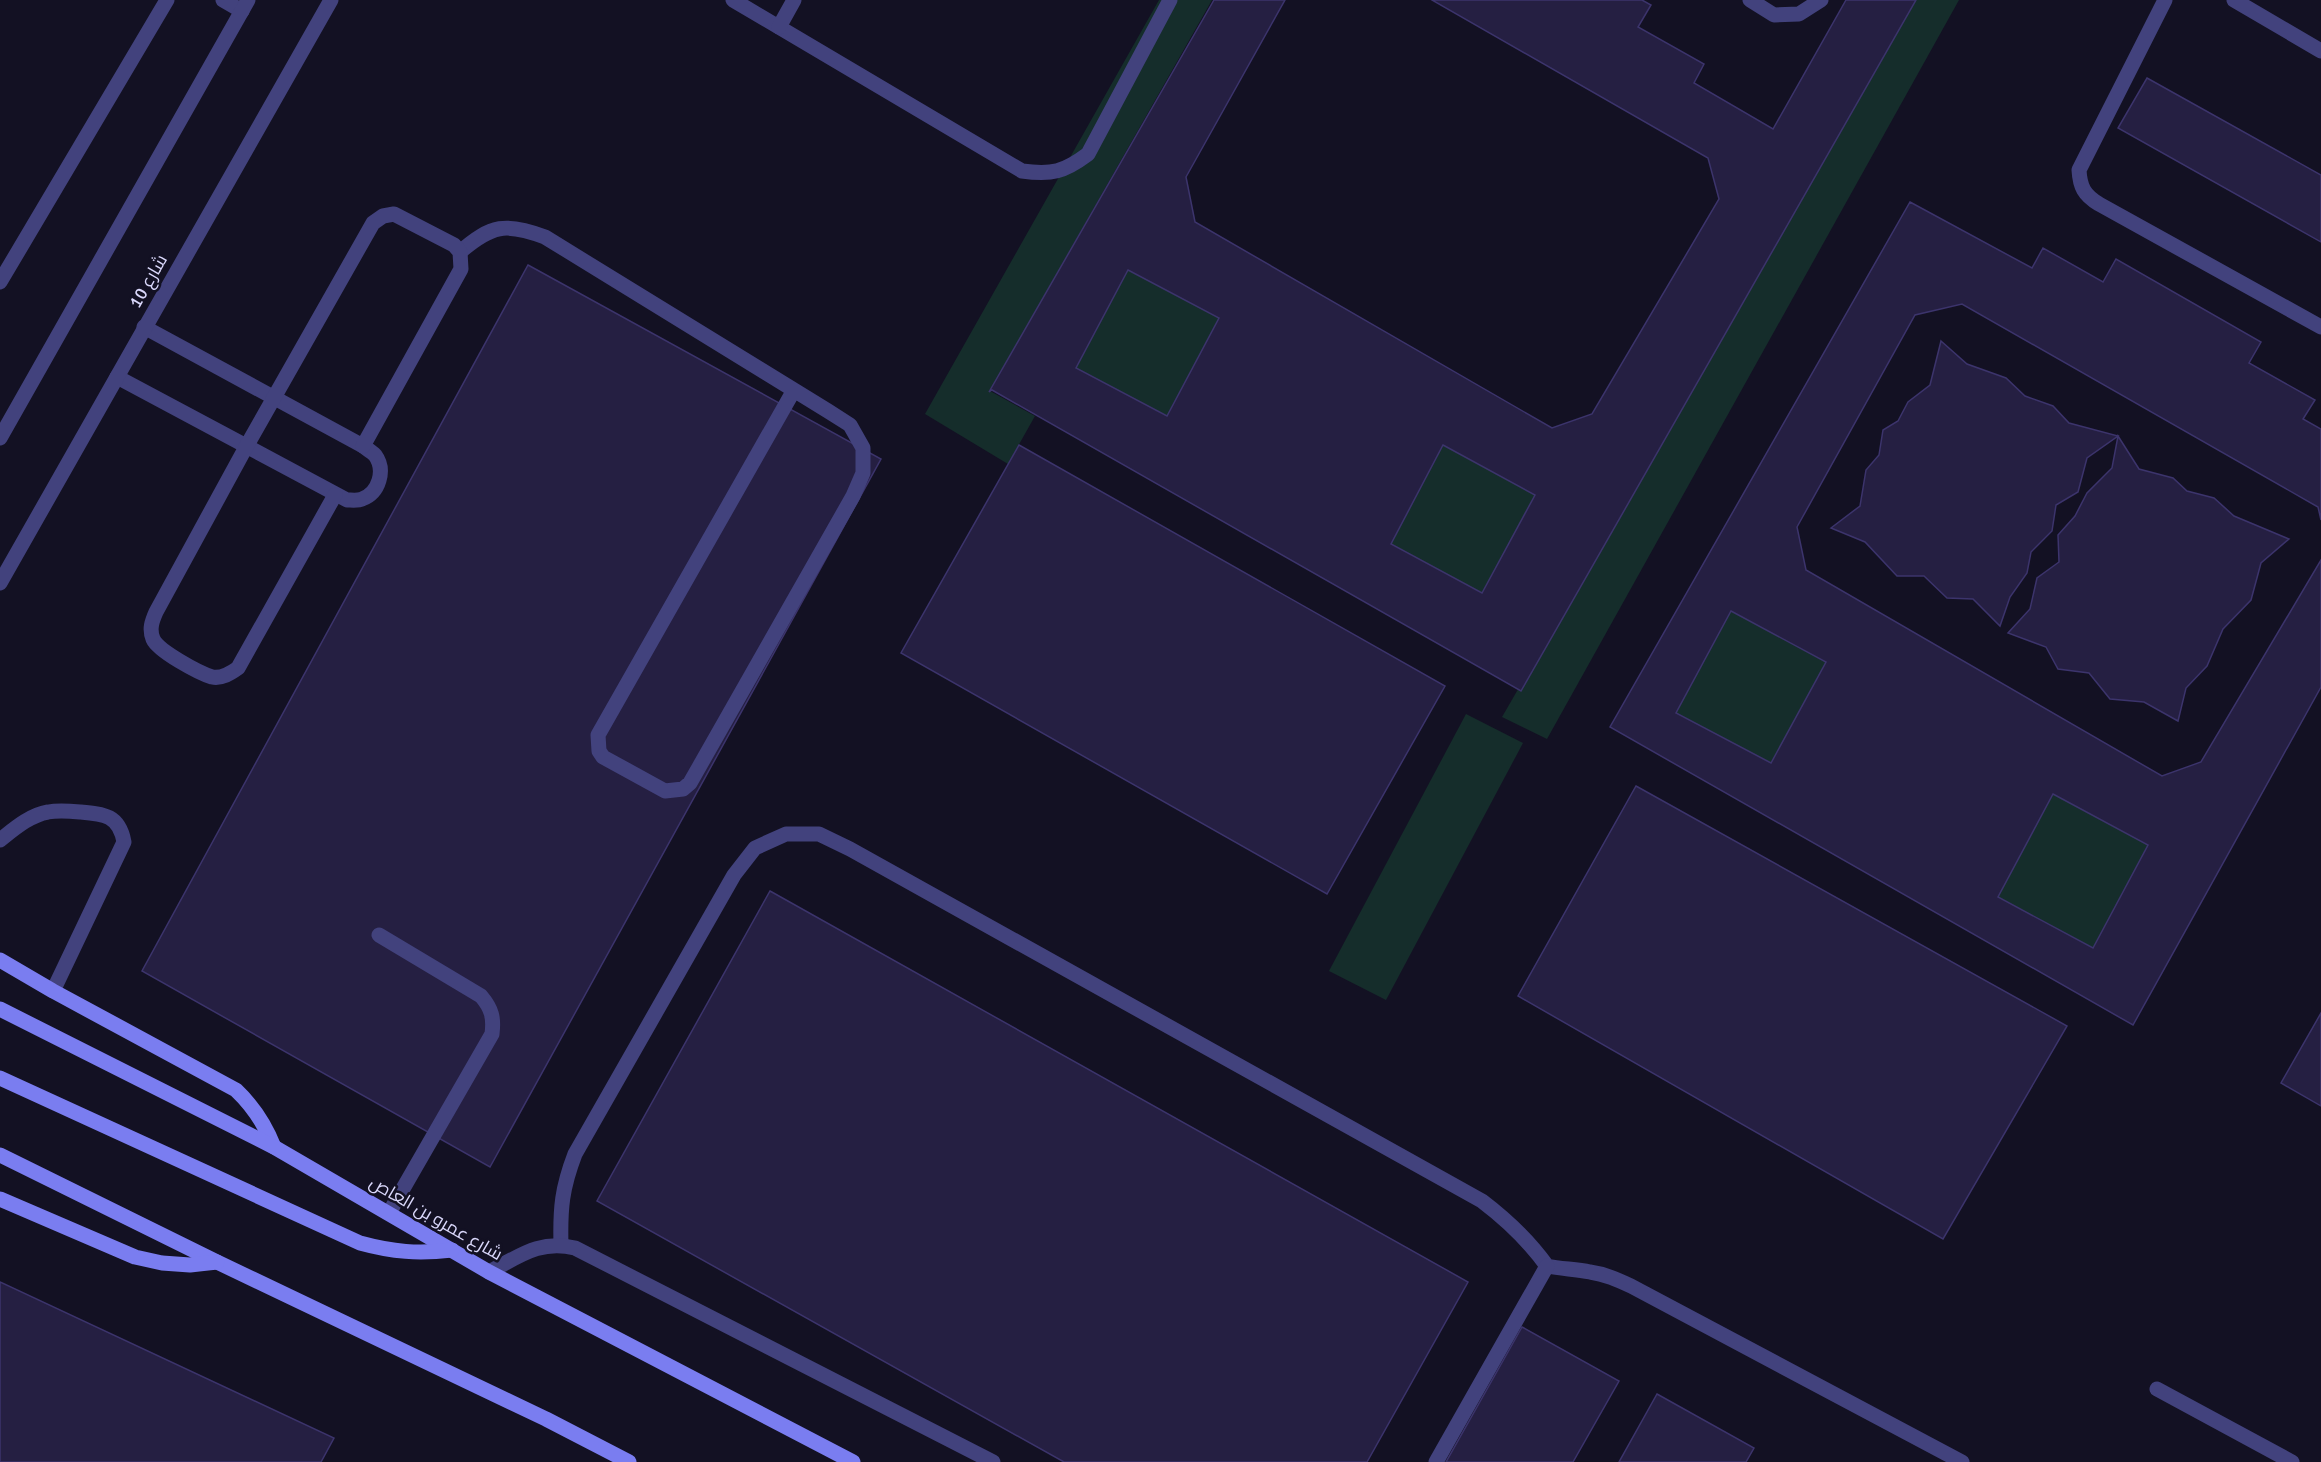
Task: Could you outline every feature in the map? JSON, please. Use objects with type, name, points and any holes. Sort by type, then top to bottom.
[{"type":"main road","points":[[0,960],[236,1090],[253,1106],[265,1125],[274,1147]]},
{"type":"main road","name":"شارع عمرو بن العاص","points":[[0,1009],[274,1147],[489,1272],[853,1462]]},
{"type":"main road","points":[[0,1078],[360,1243],[390,1251],[421,1254],[452,1250]]},
{"type":"main road","points":[[0,1155],[217,1262],[535,1413],[628,1462]]},
{"type":"main road","points":[[0,1199],[135,1257],[171,1264],[190,1265],[217,1262]]},
{"type":"street","points":[[0,282],[167,0]]},
{"type":"street","points":[[0,438],[245,5],[224,0]]},
{"type":"street","name":"شارع 10","points":[[0,583],[331,0]]},
{"type":"street","points":[[733,0],[1022,171],[1046,174],[1069,168],[1088,154],[1170,0]]},
{"type":"street","points":[[779,27],[794,0]]},
{"type":"street","points":[[1750,0],[1774,15],[1799,14],[1821,0]]},
{"type":"street","points":[[2165,0],[2079,170],[2079,184],[2086,196],[2099,204],[2321,327]]},
{"type":"street","points":[[2234,0],[2321,51]]},
{"type":"street","points":[[335,495],[238,668],[227,676],[213,677],[159,649],[152,638],[151,624],[246,447],[373,223],[383,216],[394,214],[445,239],[460,252],[461,269],[363,446]]},
{"type":"street","points":[[460,252],[480,235],[501,228],[524,229],[544,237],[794,390],[850,425],[862,448],[863,473],[853,496],[690,783],[683,789],[665,791],[603,757],[599,751],[598,735],[794,390]]},
{"type":"street","points":[[117,377],[347,500],[361,500],[372,492],[380,481],[380,467],[374,454],[363,446],[144,327]]},
{"type":"street","points":[[0,840],[28,819],[47,812],[102,814],[114,820],[122,830],[124,842],[53,991]]},
{"type":"street","points":[[561,1245],[560,1214],[564,1182],[575,1154],[734,875],[755,848],[786,834],[819,834],[850,849],[1482,1200],[1533,1247],[1547,1266],[1590,1272],[1611,1277],[1631,1286],[1962,1462]]},
{"type":"street","points":[[379,935],[481,996],[490,1007],[494,1020],[492,1034],[486,1047],[389,1213]]},
{"type":"street","points":[[489,1272],[543,1245],[561,1245],[590,1254],[993,1462]]},
{"type":"street","points":[[1436,1462],[1547,1266]]},
{"type":"street","points":[[2157,1389],[2292,1462]]},
{"type":"green space","points":[[1159,0],[1212,0],[990,391],[1035,416],[1008,464],[925,414]]},
{"type":"green space","points":[[1916,0],[1959,0],[1547,739],[1502,717]]},
{"type":"green space","points":[[1128,270],[1219,318],[1167,416],[1076,368]]},
{"type":"green space","points":[[1443,445],[1535,495],[1482,593],[1391,544]]},
{"type":"green space","points":[[1731,611],[1826,662],[1771,763],[1676,713]]},
{"type":"green space","points":[[1466,714],[1523,743],[1386,1000],[1329,971]]},
{"type":"green space","points":[[2053,794],[2148,845],[2093,948],[1998,897]]},
{"type":"building","points":[[1214,0],[1285,0],[1186,177],[1195,222],[1552,428],[1592,414],[1719,199],[1708,158],[1432,0],[1642,0],[1651,5],[1638,27],[1704,64],[1694,83],[1773,129],[1846,0],[1916,0],[1521,691],[992,390],[989,392]],"holes":[[[1128,270],[1219,318],[1167,416],[1076,368]],[[1443,445],[1535,495],[1482,593],[1391,544]]]},
{"type":"building","points":[[2147,78],[2321,175],[2321,242],[2118,128]]},
{"type":"building","points":[[1910,202],[2032,268],[2043,248],[2103,282],[2116,259],[2261,342],[2249,363],[2315,400],[2303,419],[2321,429],[2321,520],[2318,507],[1962,304],[1915,315],[1797,527],[1806,570],[2162,776],[2201,762],[2321,560],[2321,687],[2133,1025],[1610,727]],"holes":[[[1731,611],[1826,662],[1771,763],[1676,713]],[[2053,794],[2148,845],[2093,948],[1998,897]]]},
{"type":"building","points":[[528,265],[881,459],[490,1167],[142,971]]},
{"type":"building","points":[[1941,341],[1967,364],[2006,378],[2025,396],[2053,406],[2069,423],[2118,436],[2087,458],[2078,492],[2056,505],[2052,531],[2031,552],[2027,573],[2010,597],[2000,626],[1973,599],[1947,598],[1924,576],[1897,576],[1865,542],[1831,528],[1860,506],[1866,470],[1879,455],[1883,430],[1898,421],[1908,402],[1930,385]]},
{"type":"building","points":[[2118,436],[2139,469],[2173,478],[2187,491],[2214,498],[2234,516],[2289,539],[2261,563],[2251,600],[2223,629],[2207,666],[2186,688],[2178,721],[2144,702],[2110,699],[2089,673],[2058,669],[2046,647],[2008,633],[2030,609],[2037,578],[2059,562],[2058,535],[2075,516],[2087,493],[2112,468]]},
{"type":"building","points":[[1019,445],[1445,686],[1327,894],[901,653]]},
{"type":"building","points":[[1636,786],[2067,1026],[1943,1239],[1518,996]]},
{"type":"building","points":[[770,891],[1468,1282],[1367,1462],[1064,1462],[597,1201]]},
{"type":"building","points":[[2321,1013],[2321,1106],[2281,1083]]},
{"type":"building","points":[[0,1282],[334,1438],[321,1462],[0,1462]]},
{"type":"building","points":[[1522,1327],[1619,1381],[1573,1462],[1446,1462]]},
{"type":"building","points":[[1657,1394],[1754,1448],[1746,1462],[1619,1462]]}]
